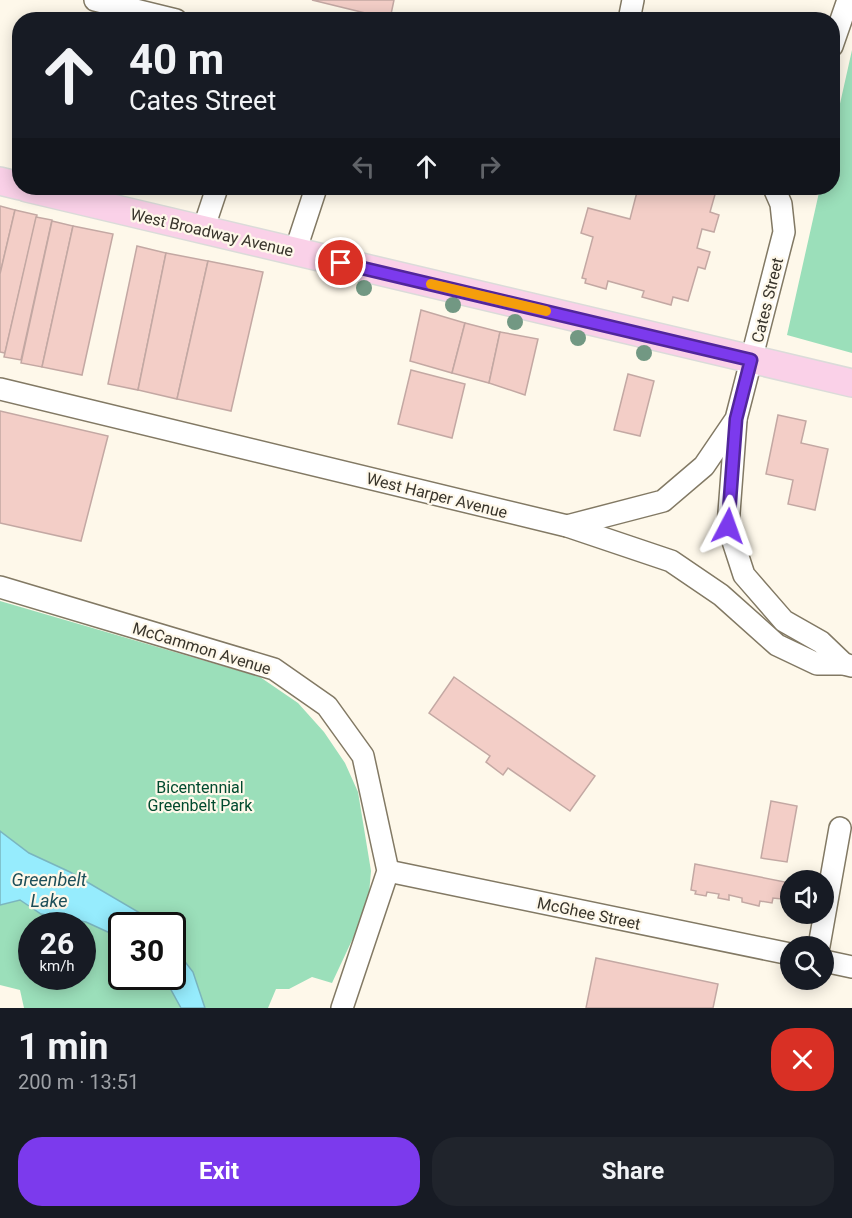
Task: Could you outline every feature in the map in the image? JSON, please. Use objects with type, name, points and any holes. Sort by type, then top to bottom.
[{"type":"main road","name":"West Broadway Avenue","points":[[56,195],[852,383]]},
{"type":"street","points":[[95,0],[144,12]]},
{"type":"street","points":[[203,230],[216,195]]},
{"type":"street","points":[[295,252],[314,195]]},
{"type":"street","name":"Cates Street","points":[[567,526],[663,501],[704,466],[736,419],[784,232],[781,204],[777,195]]},
{"type":"street","name":"West Harper Avenue","points":[[0,389],[567,526],[671,561],[721,595],[777,645],[817,664],[848,665]]},
{"type":"street","name":"West Harper Avenue","points":[[736,419],[728,526],[744,575],[784,621],[821,642],[848,665]]},
{"type":"street","name":"McCammon Avenue","points":[[0,587],[274,669],[327,706],[363,756],[388,871]]},
{"type":"street","points":[[821,936],[840,828]]},
{"type":"street","points":[[342,1008],[388,871]]},
{"type":"street","name":"McGhee Street","points":[[388,871],[780,952]]},
{"type":"street","points":[[834,963],[852,967]]},
{"type":"green space","points":[[852,50],[852,353],[787,335],[818,195],[840,195],[840,104]]},
{"type":"green space","name":"Bicentennial Greenbelt Park","points":[[0,601],[260,677],[298,703],[324,732],[345,763],[358,792],[371,871],[368,906],[332,983],[312,977],[289,989],[276,989],[268,1008],[205,1008],[193,972],[186,963],[186,912],[138,912],[70,872],[29,853],[0,831]]},
{"type":"green space","points":[[20,900],[38,912],[18,912],[18,990],[0,985],[0,905]]},
{"type":"green space","points":[[96,927],[108,932],[108,990],[171,990],[181,1008],[24,1008],[20,990],[96,990]]},
{"type":"water","name":"Greenbelt Lake","points":[[0,831],[29,853],[70,872],[138,912],[108,912],[108,932],[96,927],[96,912],[38,912],[20,900],[0,905]]},
{"type":"water","points":[[186,963],[193,972],[205,1008],[181,1008],[171,990],[186,990]]},
{"type":"building","points":[[312,0],[394,0],[391,12],[361,12]]},
{"type":"building","points":[[636,195],[715,195],[710,212],[719,215],[714,232],[702,229],[697,248],[710,252],[705,269],[698,267],[688,301],[673,297],[671,305],[642,297],[644,291],[608,281],[606,289],[585,283],[586,279],[582,278],[593,237],[581,233],[588,208],[630,219]]},
{"type":"building","points":[[0,206],[15,210],[0,274]]},
{"type":"building","points":[[15,210],[37,215],[5,353],[0,352],[0,274]]},
{"type":"building","points":[[36,217],[52,220],[21,360],[4,357]]},
{"type":"building","points":[[52,221],[73,226],[42,367],[21,363]]},
{"type":"building","points":[[73,226],[113,234],[82,375],[42,367]]},
{"type":"building","points":[[137,246],[166,253],[138,390],[108,384]]},
{"type":"building","points":[[166,253],[208,261],[177,399],[138,390]]},
{"type":"building","points":[[208,261],[263,272],[231,411],[177,399]]},
{"type":"building","points":[[421,310],[465,323],[452,373],[410,361]]},
{"type":"building","points":[[465,323],[500,332],[489,383],[452,373]]},
{"type":"building","points":[[500,332],[538,339],[525,395],[489,383]]},
{"type":"building","points":[[411,370],[465,384],[452,438],[398,424]]},
{"type":"building","points":[[628,374],[654,381],[640,436],[614,430]]},
{"type":"building","points":[[0,411],[108,436],[81,541],[0,523]]},
{"type":"building","points":[[778,415],[806,421],[801,443],[828,449],[815,510],[788,504],[793,480],[766,474]]},
{"type":"building","points":[[454,677],[595,776],[570,811],[508,768],[503,775],[486,762],[490,756],[429,713]]},
{"type":"building","points":[[771,801],[797,806],[787,862],[761,858]]},
{"type":"building","points":[[695,864],[780,881],[780,899],[773,898],[772,903],[760,901],[759,906],[742,902],[742,898],[729,895],[729,900],[718,898],[719,894],[707,892],[706,896],[695,894],[696,891],[691,890]]},
{"type":"building","points":[[596,958],[718,984],[713,1008],[586,1008]]},
{"type":"slow traffic","points":[[431,284],[546,311]]},
{"type":"route","points":[[341,263],[751,360],[736,419],[728,526]]}]
